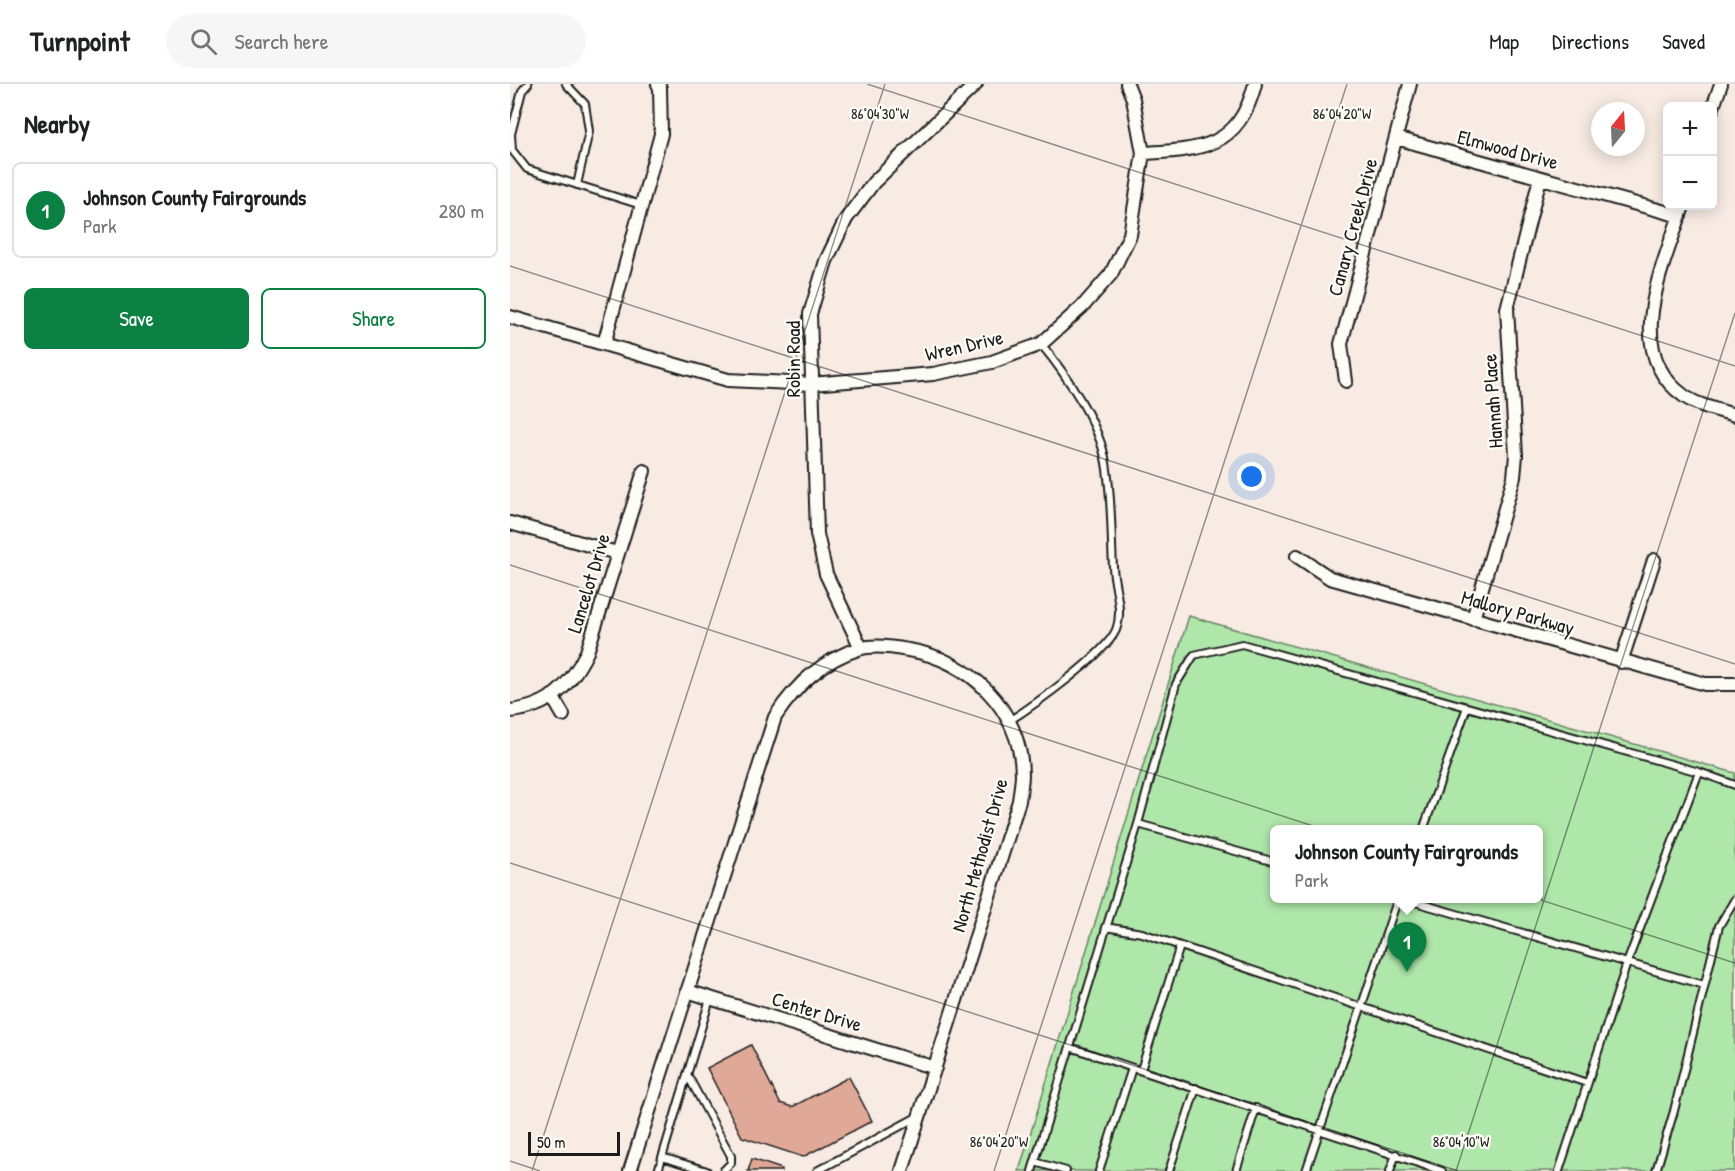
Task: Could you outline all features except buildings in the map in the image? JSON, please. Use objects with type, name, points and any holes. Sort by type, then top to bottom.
[{"type":"street","points":[[604,344],[661,135],[658,84]]},
{"type":"street","name":"Robin Road","points":[[861,648],[826,574],[817,534],[810,314],[825,261],[846,219],[874,182],[976,84]]},
{"type":"street","name":"Wren Drive","points":[[510,317],[728,380],[811,384],[933,374],[992,362],[1041,344],[1083,306],[1111,274],[1130,235],[1143,153],[1134,99],[1127,84]]},
{"type":"street","points":[[1143,153],[1183,151],[1220,140],[1239,124],[1251,102],[1255,84]]},
{"type":"street","name":"Canary Creek Drive","points":[[1346,381],[1341,344],[1410,84]]},
{"type":"street","points":[[1715,102],[1721,84]]},
{"type":"street","name":"Elmwood Drive","points":[[1395,138],[1540,178],[1682,211]]},
{"type":"street","name":"Hannah Place","points":[[1473,619],[1514,477],[1516,455],[1507,309],[1540,178]]},
{"type":"street","points":[[1682,211],[1653,304],[1650,327],[1652,348],[1659,368],[1684,397],[1735,416]]},
{"type":"street","name":"Lancelot Drive","points":[[510,711],[523,710],[552,696],[574,676],[587,652],[644,471]]},
{"type":"street","points":[[510,523],[617,553]]},
{"type":"street","name":"Mallory Parkway","points":[[1297,556],[1330,578],[1705,684],[1735,684]]},
{"type":"street","points":[[1621,662],[1654,560]]},
{"type":"street","name":"North Methodist Drive","points":[[630,1171],[775,717],[793,693],[819,668],[861,648],[891,647],[926,652],[952,662],[975,676],[994,698],[1008,722],[1022,773],[1019,801],[902,1171]]},
{"type":"street","points":[[552,696],[563,715]]},
{"type":"street","name":"Center Drive","points":[[687,991],[935,1068]]},
{"type":"lane","points":[[528,84],[522,91],[511,134],[512,150],[527,169],[642,205]]},
{"type":"lane","points":[[566,84],[585,104],[589,131],[577,185]]},
{"type":"lane","points":[[1008,722],[1064,682],[1089,660],[1115,632],[1121,610],[1115,589],[1114,543],[1106,460],[1095,430],[1081,403],[1056,362],[1041,344]]},
{"type":"lane","points":[[1032,1171],[1138,824],[1176,684],[1194,655],[1242,644],[1699,772],[1735,785]]},
{"type":"lane","points":[[1425,825],[1467,707]]},
{"type":"lane","points":[[1559,1171],[1627,963],[1699,772]]},
{"type":"lane","points":[[1138,824],[1270,861]]},
{"type":"lane","points":[[1656,1171],[1719,926],[1735,899]]},
{"type":"lane","points":[[1306,1171],[1398,903]]},
{"type":"lane","points":[[1417,903],[1704,985]]},
{"type":"lane","points":[[1105,927],[1142,933],[1587,1083]]},
{"type":"lane","points":[[1141,1070],[1179,946]]},
{"type":"lane","points":[[658,1171],[711,998]]},
{"type":"lane","points":[[1070,1047],[1319,1128],[1442,1171]]},
{"type":"lane","points":[[1099,1171],[1132,1068]]},
{"type":"lane","points":[[687,1074],[731,1156],[730,1163],[723,1171]]},
{"type":"lane","points":[[1169,1171],[1196,1088]]},
{"type":"lane","points":[[1236,1171],[1256,1108]]},
{"type":"lane","points":[[817,1171],[920,1116]]},
{"type":"lane","points":[[1390,1171],[1396,1154]]},
{"type":"lane","points":[[662,1157],[707,1171]]},
{"type":"lane","points":[[1035,1162],[1066,1171]]},
{"type":"green space","points":[[1189,616],[1735,773],[1735,1171],[1019,1171]]},
{"type":"place","name":"Johnson County Fairgrounds","points":[[1407,972]]}]
